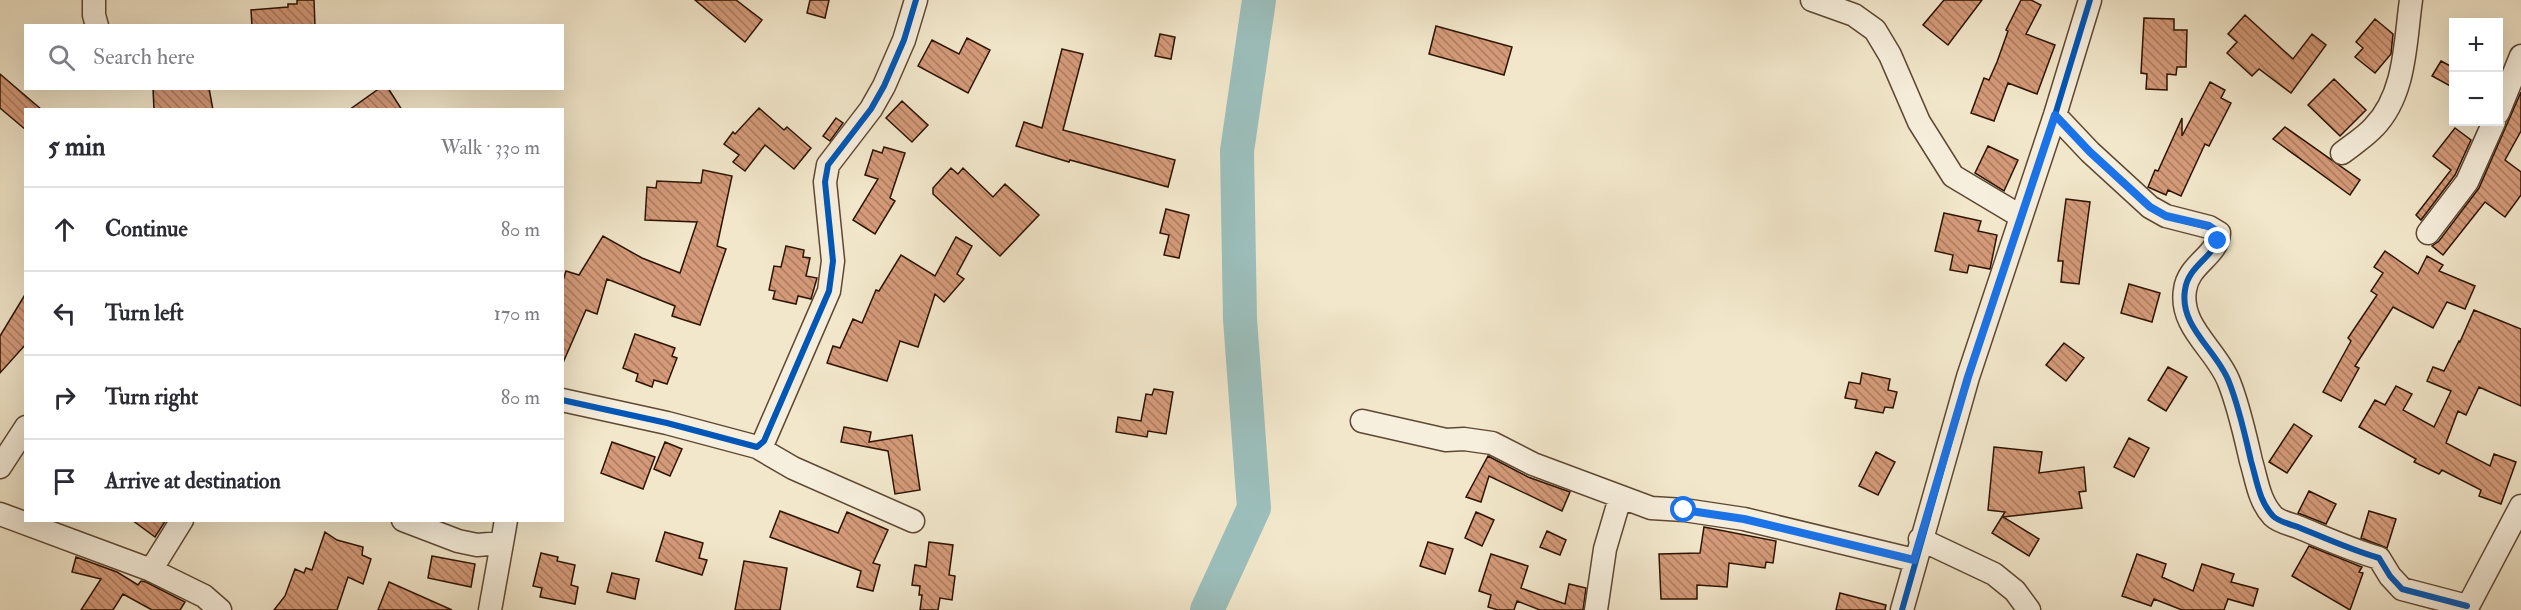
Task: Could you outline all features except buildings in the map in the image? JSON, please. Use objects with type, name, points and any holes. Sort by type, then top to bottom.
[{"type":"street","points":[[94,0],[96,24]]},
{"type":"street","points":[[757,447],[768,434],[829,291],[833,261],[825,182],[828,165],[871,109],[884,86],[904,40],[916,0]]},
{"type":"street","points":[[1812,0],[1854,15],[1875,30],[1890,55],[1919,122],[1953,176],[2020,216]]},
{"type":"street","points":[[1902,610],[1917,549],[1968,377],[2091,0]]},
{"type":"street","points":[[2342,153],[2375,127],[2391,103],[2405,58],[2411,0]]},
{"type":"street","points":[[2503,103],[2521,56]]},
{"type":"street","points":[[2055,115],[2090,152],[2150,207],[2166,216],[2209,226],[2219,233],[2213,250],[2202,258],[2190,274],[2184,290],[2186,308],[2198,335],[2221,364],[2230,382],[2258,488],[2266,508],[2275,519],[2351,550],[2379,558],[2390,576],[2402,589],[2467,608],[2521,506]]},
{"type":"street","points":[[2428,233],[2467,182],[2492,126]]},
{"type":"street","points":[[564,400],[667,423],[757,447],[793,468],[913,521]]},
{"type":"street","points":[[1362,421],[1446,440],[1464,439],[1492,443],[1533,464],[1651,508],[1684,510],[1744,519],[1917,549],[1994,574],[2014,591],[2029,610]]},
{"type":"street","points":[[0,467],[24,430]]},
{"type":"street","points":[[1596,610],[1605,549],[1620,498]]},
{"type":"street","points":[[0,514],[151,570],[204,596],[220,610]]},
{"type":"street","points":[[151,570],[181,522]]},
{"type":"street","points":[[408,522],[458,541],[477,545],[502,543]]},
{"type":"street","points":[[490,610],[506,522]]},
{"type":"waterway","points":[[1207,610],[1254,508],[1240,319],[1237,151],[1259,0]]},
{"type":"cycle path","points":[[564,400],[667,423],[757,447],[764,441],[829,291],[833,261],[825,182],[828,165],[871,109],[884,86],[904,40],[916,0]]},
{"type":"cycle path","points":[[1902,610],[1968,377],[2055,115],[2090,0]]},
{"type":"cycle path","points":[[2055,115],[2090,152],[2150,207],[2166,216],[2209,227],[2219,233],[2214,248],[2191,273],[2187,281],[2185,303],[2193,327],[2229,382],[2239,411],[2259,490],[2264,504],[2273,516],[2348,548],[2379,558],[2390,576],[2402,589],[2467,606]]},
{"type":"route","points":[[1684,510],[1744,519],[1809,533],[1914,560],[1968,377],[2055,115],[2090,152],[2150,207],[2166,216],[2209,226],[2219,233],[2218,241]]}]
